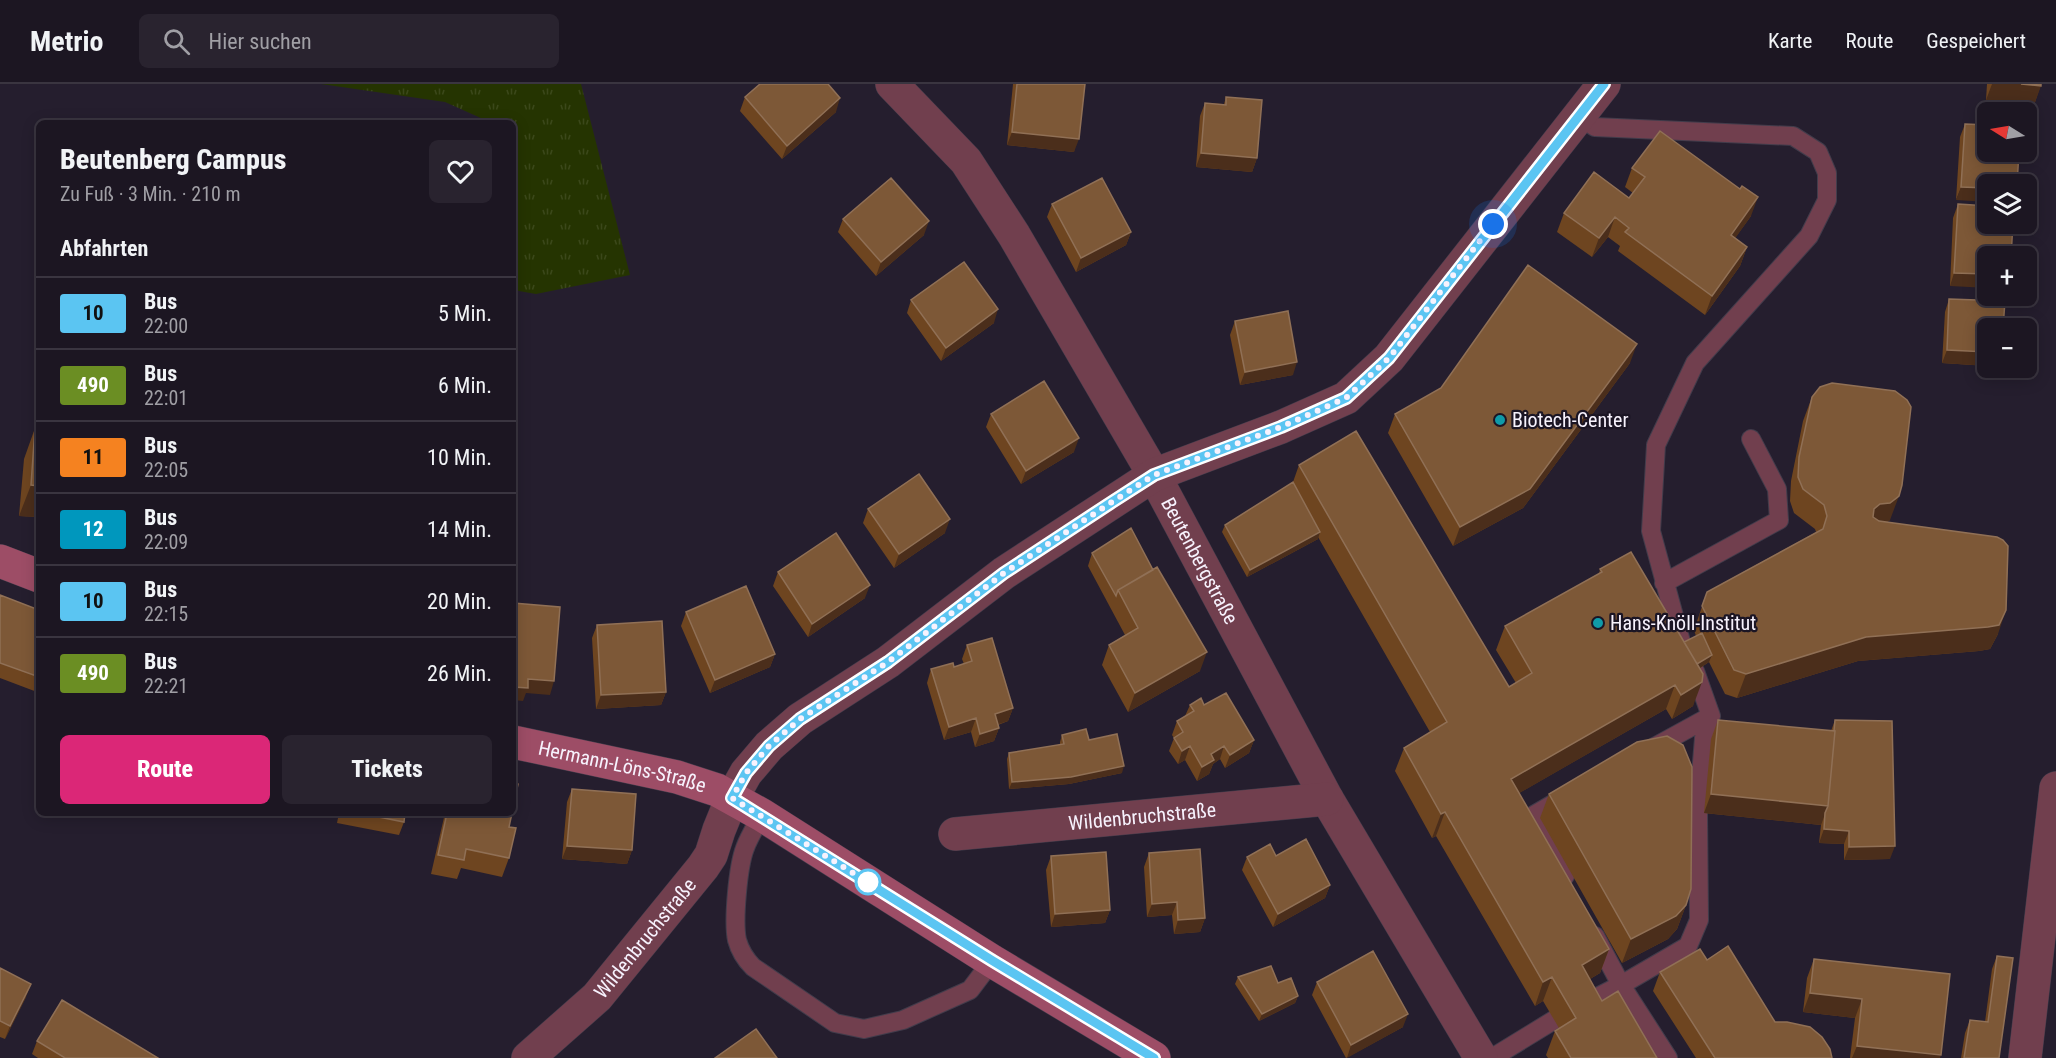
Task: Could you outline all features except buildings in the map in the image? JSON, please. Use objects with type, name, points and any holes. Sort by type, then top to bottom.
[{"type":"main road","points":[[0,561],[36,575]]},
{"type":"main road","name":"Hermann-Löns-Straße","points":[[516,743],[677,777],[699,783],[732,798]]},
{"type":"main road","points":[[732,798],[993,961],[1154,1058]]},
{"type":"street","name":"Beutenbergstraße","points":[[892,84],[966,161],[1014,235],[1154,475],[1327,799],[1481,1058]]},
{"type":"street","name":"Hermann-Löns-Straße","points":[[732,798],[746,773],[769,746],[800,719],[888,662],[1004,573],[1154,475],[1281,427],[1346,398],[1389,358],[1604,84]]},
{"type":"street","points":[[2025,1058],[2056,788]]},
{"type":"street","name":"Wildenbruchstraße","points":[[528,1058],[597,997],[704,867],[711,855],[732,798]]},
{"type":"street","name":"Wildenbruchstraße","points":[[955,834],[1327,799]]},
{"type":"lane","points":[[1578,116],[1596,127],[1793,136],[1818,152],[1827,173],[1827,200],[1809,236],[1695,363],[1656,444],[1651,531],[1683,649]]},
{"type":"lane","points":[[1664,583],[1779,520],[1777,489],[1751,439]]},
{"type":"lane","points":[[1582,1005],[1688,946],[1699,920],[1698,812],[1704,738],[1710,716],[1695,671]]},
{"type":"lane","points":[[1638,757],[1710,716]]},
{"type":"lane","points":[[1572,889],[1534,815],[1575,792]]},
{"type":"lane","points":[[762,815],[741,860],[736,930],[740,949],[744,958],[753,967],[836,1023],[864,1029],[903,1020],[970,990],[993,961]]},
{"type":"lane","points":[[1588,921],[1621,985],[1668,1058]]},
{"type":"lane","points":[[1492,1058],[1554,1020]]},
{"type":"green space","points":[[321,84],[581,84],[630,275],[536,294],[516,291],[516,120],[485,120],[445,102]]},
{"type":"bus line","name":"10","points":[[1154,1058],[993,961],[732,798],[746,773],[769,746],[800,719],[888,662],[1004,573],[1112,502],[1154,475],[1281,427],[1346,398],[1389,358],[1604,84]]},
{"type":"place","name":"Biotech-Center","points":[[1500,420]]},
{"type":"place","name":"Hans-Knöll-Institut","points":[[1598,623]]},
{"type":"route","points":[[868,882],[874,886],[732,798],[746,773],[769,746],[800,719],[888,662],[1004,573],[1154,475],[1281,427],[1346,398],[1389,358],[1493,224]]}]
